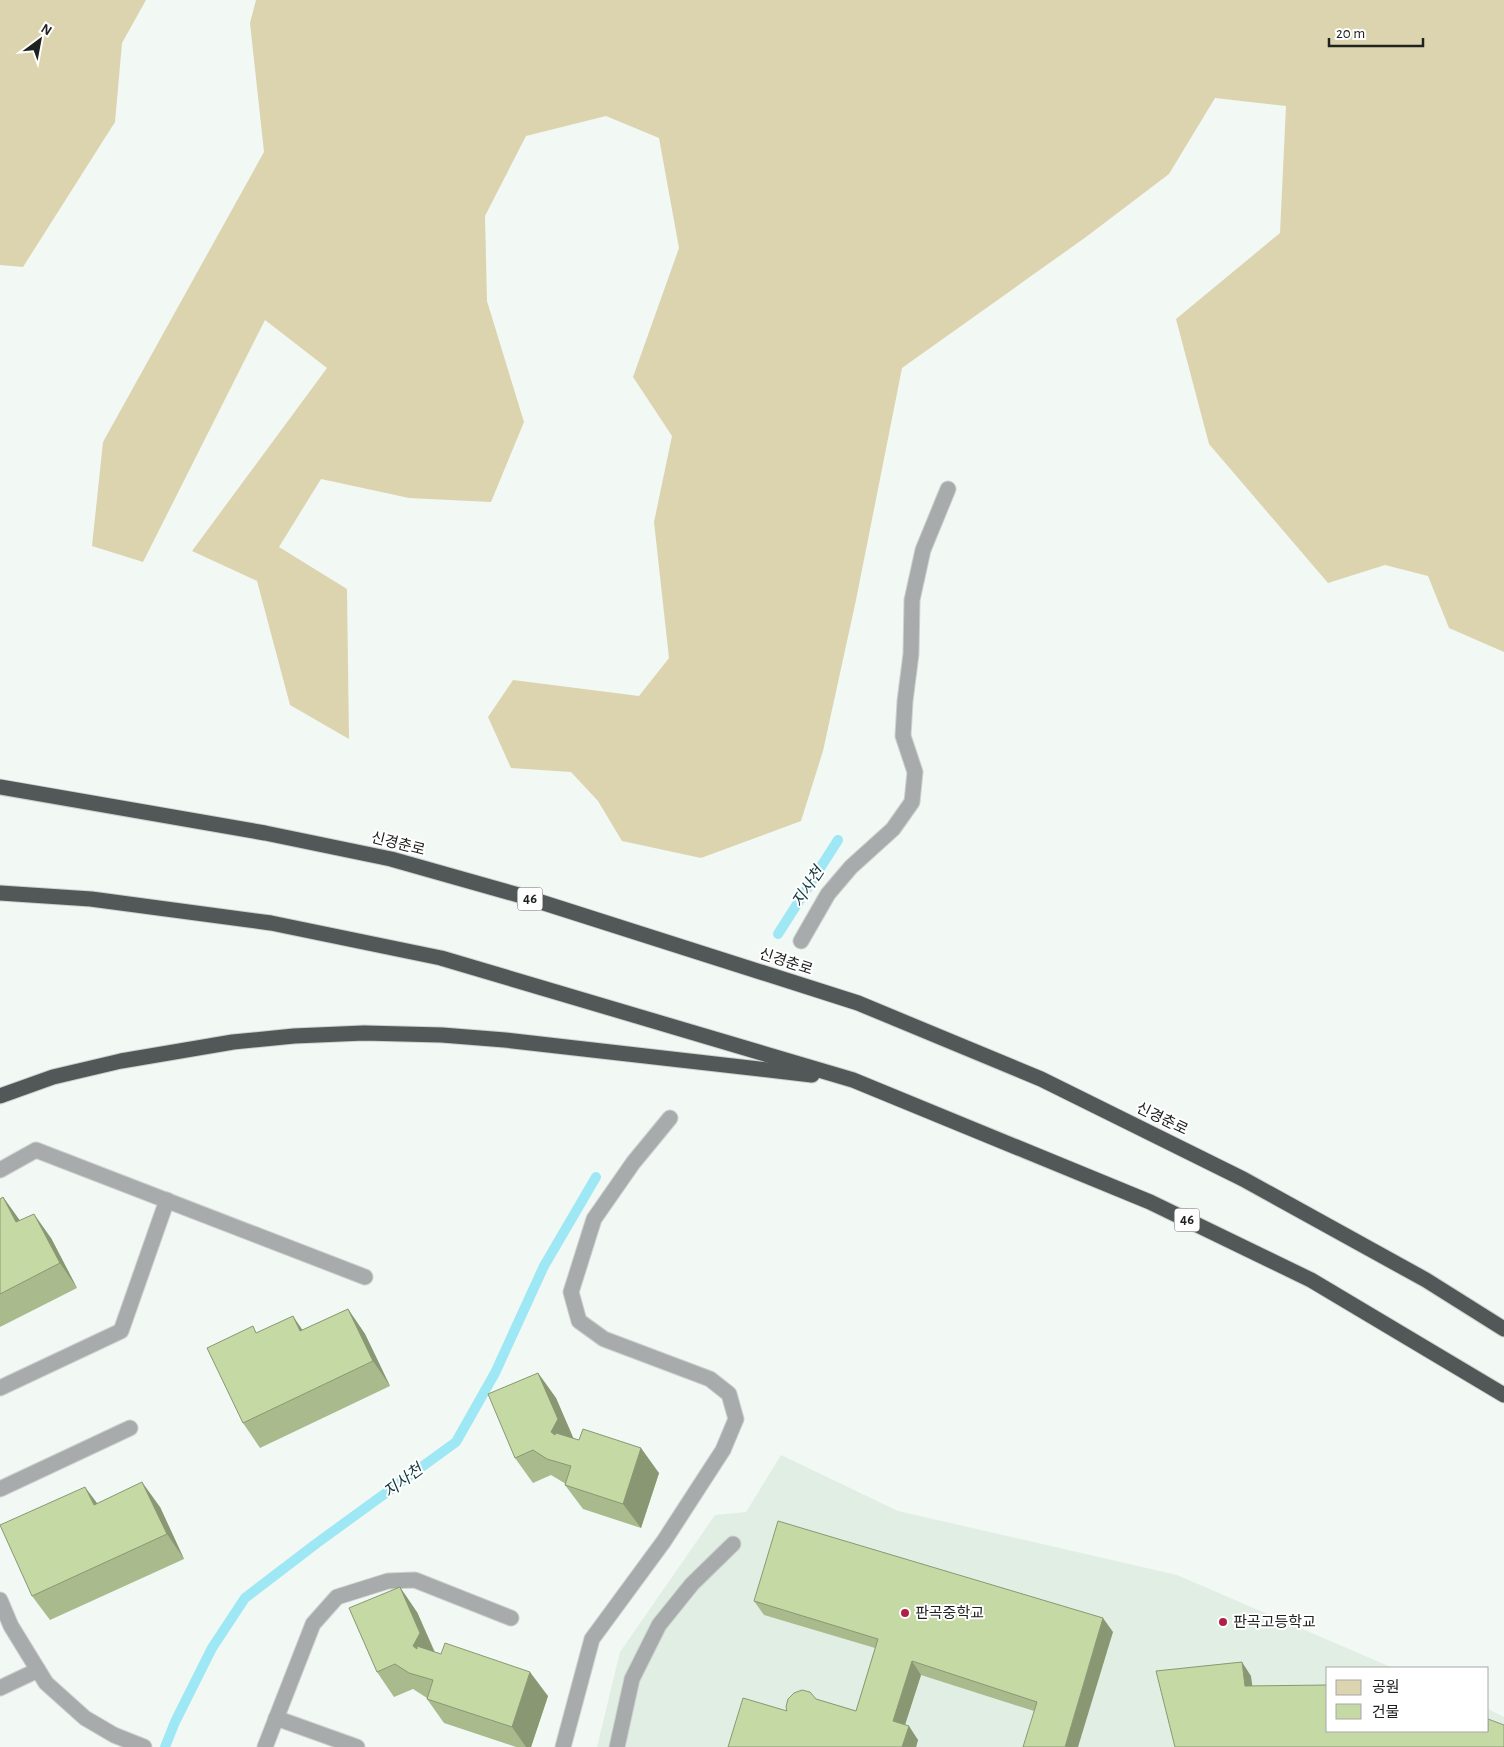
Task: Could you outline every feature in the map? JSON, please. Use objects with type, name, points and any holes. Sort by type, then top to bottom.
[{"type":"highway","name":"신경춘로","points":[[0,787],[265,833],[391,859],[522,896],[858,1003],[1040,1079],[1242,1179],[1426,1280],[1504,1329]]},
{"type":"highway","name":"46","points":[[0,893],[91,899],[271,923],[441,958],[853,1080],[1159,1206],[1311,1280],[1504,1395]]},
{"type":"highway","name":"46","points":[[0,1096],[53,1077],[140,1058],[241,1041],[294,1036],[364,1033],[442,1035],[505,1040],[853,1080]]},
{"type":"lane","points":[[802,941],[828,894],[851,867],[892,829],[912,802],[915,772],[904,736],[905,701],[911,654],[912,600],[922,550],[948,489]]},
{"type":"lane","points":[[563,1747],[592,1639],[664,1541],[723,1450],[736,1419],[729,1394],[710,1379],[604,1339],[579,1320],[571,1292],[594,1220],[632,1163],[670,1118]]},
{"type":"lane","points":[[0,1170],[36,1150],[365,1277]]},
{"type":"lane","points":[[0,1388],[121,1331],[168,1200]]},
{"type":"lane","points":[[0,1489],[130,1428]]},
{"type":"lane","points":[[617,1747],[632,1680],[659,1626],[692,1584],[733,1544]]},
{"type":"lane","points":[[265,1747],[313,1624],[337,1597],[388,1580],[415,1580],[511,1618]]},
{"type":"lane","points":[[0,1600],[11,1626],[46,1683],[85,1718],[114,1735],[144,1747]]},
{"type":"lane","points":[[0,1688],[38,1670]]},
{"type":"lane","points":[[276,1718],[357,1747]]},
{"type":"shaded area","name":"판곡중학교","points":[[781,1455],[898,1511],[1177,1575],[1391,1667],[1326,1667],[1326,1732],[1489,1732],[1489,1710],[1504,1717],[1504,1747],[597,1747],[620,1652],[715,1515],[746,1512]]},
{"type":"green space","points":[[0,0],[146,0],[122,43],[115,122],[23,267],[0,265]]},
{"type":"green space","points":[[256,0],[1504,0],[1504,652],[1449,628],[1428,576],[1385,565],[1328,583],[1209,444],[1176,319],[1280,233],[1286,106],[1215,98],[1169,174],[1086,237],[902,368],[856,600],[823,751],[801,821],[701,858],[622,841],[598,801],[571,772],[511,768],[488,717],[513,680],[639,696],[669,658],[654,522],[672,436],[633,377],[679,248],[659,138],[606,116],[526,136],[485,216],[487,301],[524,422],[491,502],[409,498],[321,479],[279,547],[347,589],[349,739],[290,705],[257,581],[192,551],[327,368],[265,320],[143,562],[92,546],[103,442],[264,152],[250,23]]},
{"type":"building","points":[[3,1197],[16,1222],[34,1214],[60,1263],[0,1294],[0,1199]]},
{"type":"building","points":[[348,1309],[373,1361],[243,1423],[207,1348],[253,1326],[256,1333],[293,1316],[300,1331]]},
{"type":"building","points":[[538,1373],[558,1419],[551,1432],[555,1435],[556,1433],[579,1440],[583,1429],[641,1448],[623,1504],[565,1485],[571,1466],[547,1459],[533,1450],[515,1458],[488,1394]]},
{"type":"building","points":[[142,1482],[167,1534],[32,1596],[0,1525],[85,1487],[94,1505]]},
{"type":"building","points":[[778,1521],[1103,1618],[1065,1747],[1023,1747],[1037,1702],[912,1661],[893,1721],[909,1726],[902,1747],[728,1747],[743,1698],[787,1711],[788,1699],[794,1693],[802,1690],[810,1692],[816,1699],[856,1711],[878,1639],[754,1601]]},
{"type":"building","points":[[400,1587],[420,1633],[413,1646],[417,1649],[417,1646],[441,1654],[445,1643],[530,1672],[512,1727],[427,1699],[433,1680],[409,1673],[395,1664],[377,1672],[349,1608]]},
{"type":"building","name":"판곡고등학교","points":[[1242,1662],[1245,1686],[1326,1685],[1326,1732],[1489,1732],[1489,1719],[1504,1725],[1504,1747],[1175,1747],[1156,1671]]},
{"type":"waterway","name":"지사천","points":[[778,934],[838,840]]},
{"type":"waterway","name":"지사천","points":[[165,1747],[175,1722],[212,1648],[245,1598],[456,1442],[495,1373],[544,1266],[596,1177]]},
{"type":"place","name":"판곡중학교","points":[[905,1613]]},
{"type":"place","name":"판곡고등학교","points":[[1223,1622]]}]
